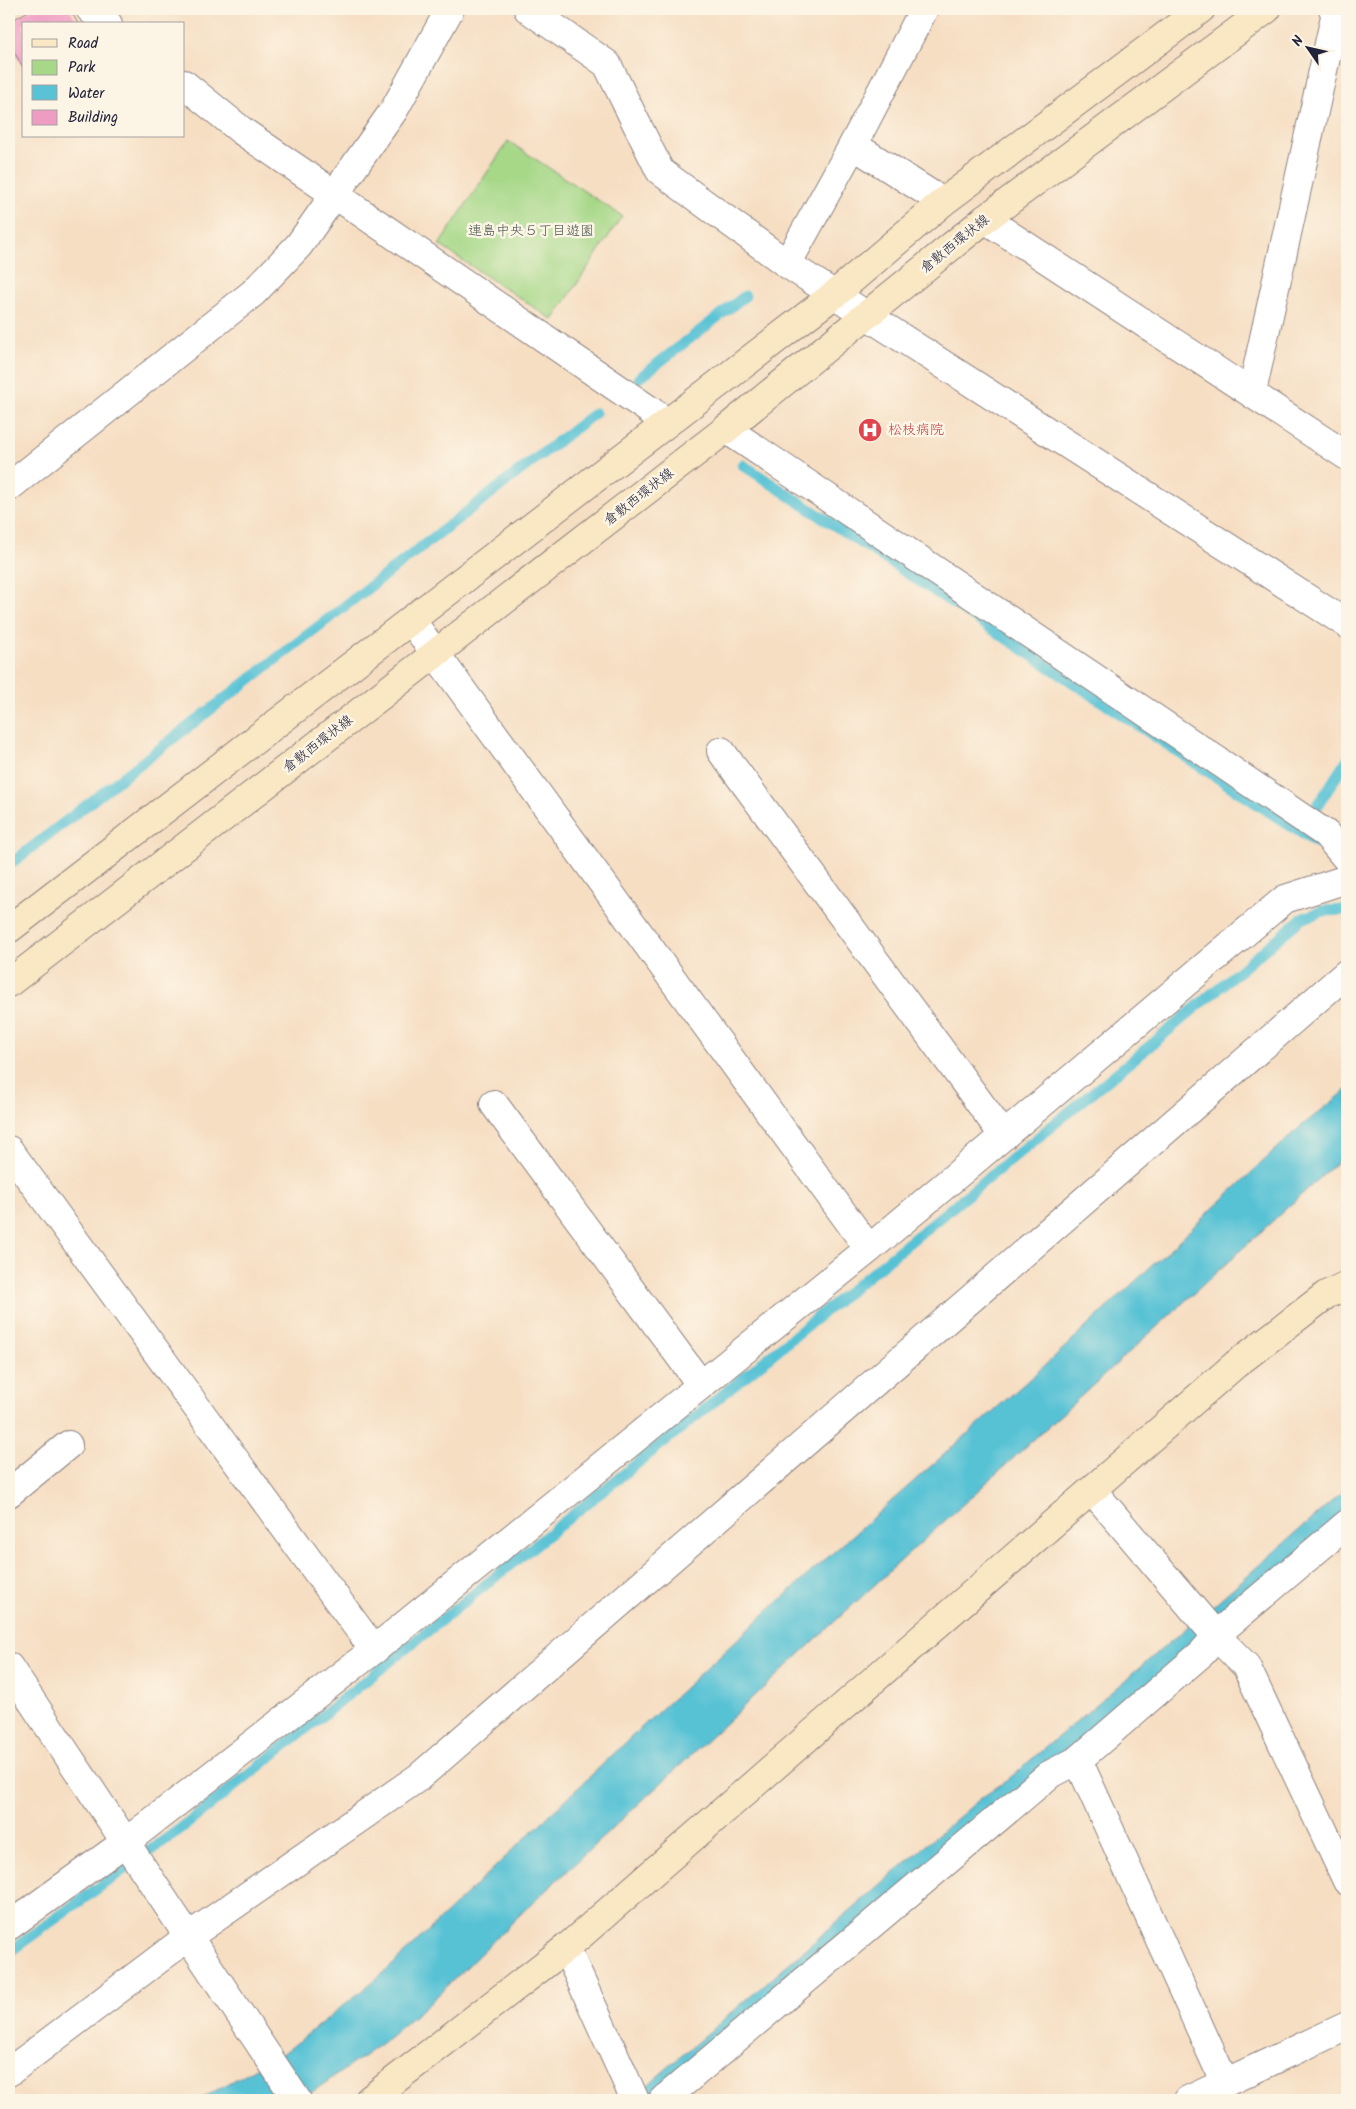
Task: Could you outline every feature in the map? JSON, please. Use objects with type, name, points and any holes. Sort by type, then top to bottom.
[{"type":"main road","points":[[9,929],[835,294],[943,202],[1202,9]]},
{"type":"main road","name":"倉敷西環状線","points":[[9,983],[726,429],[985,219],[1266,9]]},
{"type":"main road","points":[[369,2100],[566,1948],[1236,1364],[1326,1295],[1347,1285]]},
{"type":"street","points":[[90,9],[106,22]]},
{"type":"street","points":[[9,487],[253,293],[299,245],[394,110],[450,9]]},
{"type":"street","points":[[528,9],[607,64],[660,170],[787,264],[1347,624]]},
{"type":"street","points":[[787,264],[853,146],[924,9]]},
{"type":"street","points":[[1252,392],[1336,12],[1333,9]]},
{"type":"street","points":[[185,85],[242,131],[667,422]]},
{"type":"street","points":[[853,146],[943,202]]},
{"type":"street","points":[[985,219],[1252,392],[1347,456]]},
{"type":"street","points":[[726,429],[1326,834],[1347,859]]},
{"type":"street","points":[[411,620],[869,1250]]},
{"type":"street","points":[[721,751],[1004,1136]]},
{"type":"street","points":[[9,1926],[134,1854],[374,1650],[869,1250],[1285,899],[1347,879]]},
{"type":"street","points":[[9,2072],[188,1937],[419,1777],[1347,973]]},
{"type":"street","points":[[494,1104],[701,1385]]},
{"type":"street","points":[[9,1150],[374,1650]]},
{"type":"street","points":[[9,1493],[68,1445]]},
{"type":"street","points":[[1092,1490],[1209,1628],[1246,1666],[1347,1881]]},
{"type":"street","points":[[1209,1628],[1225,1627],[1347,1524]]},
{"type":"street","points":[[663,2100],[1049,1775],[1078,1760],[1202,1653],[1209,1628]]},
{"type":"street","points":[[9,1667],[297,2100]]},
{"type":"street","points":[[1078,1760],[1225,2083]]},
{"type":"street","points":[[566,1948],[634,2098]]},
{"type":"street","points":[[1188,2100],[1347,2026]]},
{"type":"green space","name":"連島中央５丁目遊園","points":[[508,141],[622,216],[553,320],[439,245]]},
{"type":"water","points":[[1347,1090],[1347,1153],[845,1612],[528,1907],[437,1996],[382,2043],[301,2100],[199,2100],[288,2050],[386,1971],[645,1724],[801,1581],[1051,1360],[1299,1128]]},
{"type":"water","points":[[1347,1488],[1347,1511],[1221,1622],[655,2100],[630,2100],[981,1798],[1006,1781],[1209,1609]]},
{"type":"building","points":[[32,9],[70,9],[77,22],[22,22],[22,66],[9,43],[9,22]]},
{"type":"waterway","points":[[639,378],[745,296]]},
{"type":"waterway","points":[[9,865],[595,413]]},
{"type":"waterway","points":[[743,465],[1315,842]]},
{"type":"waterway","points":[[1314,811],[1347,760]]},
{"type":"waterway","points":[[9,1952],[187,1824],[715,1401],[1157,1040],[1301,919],[1323,911],[1347,910]]},
{"type":"place","name":"松枝病院","points":[[870,430]]}]
